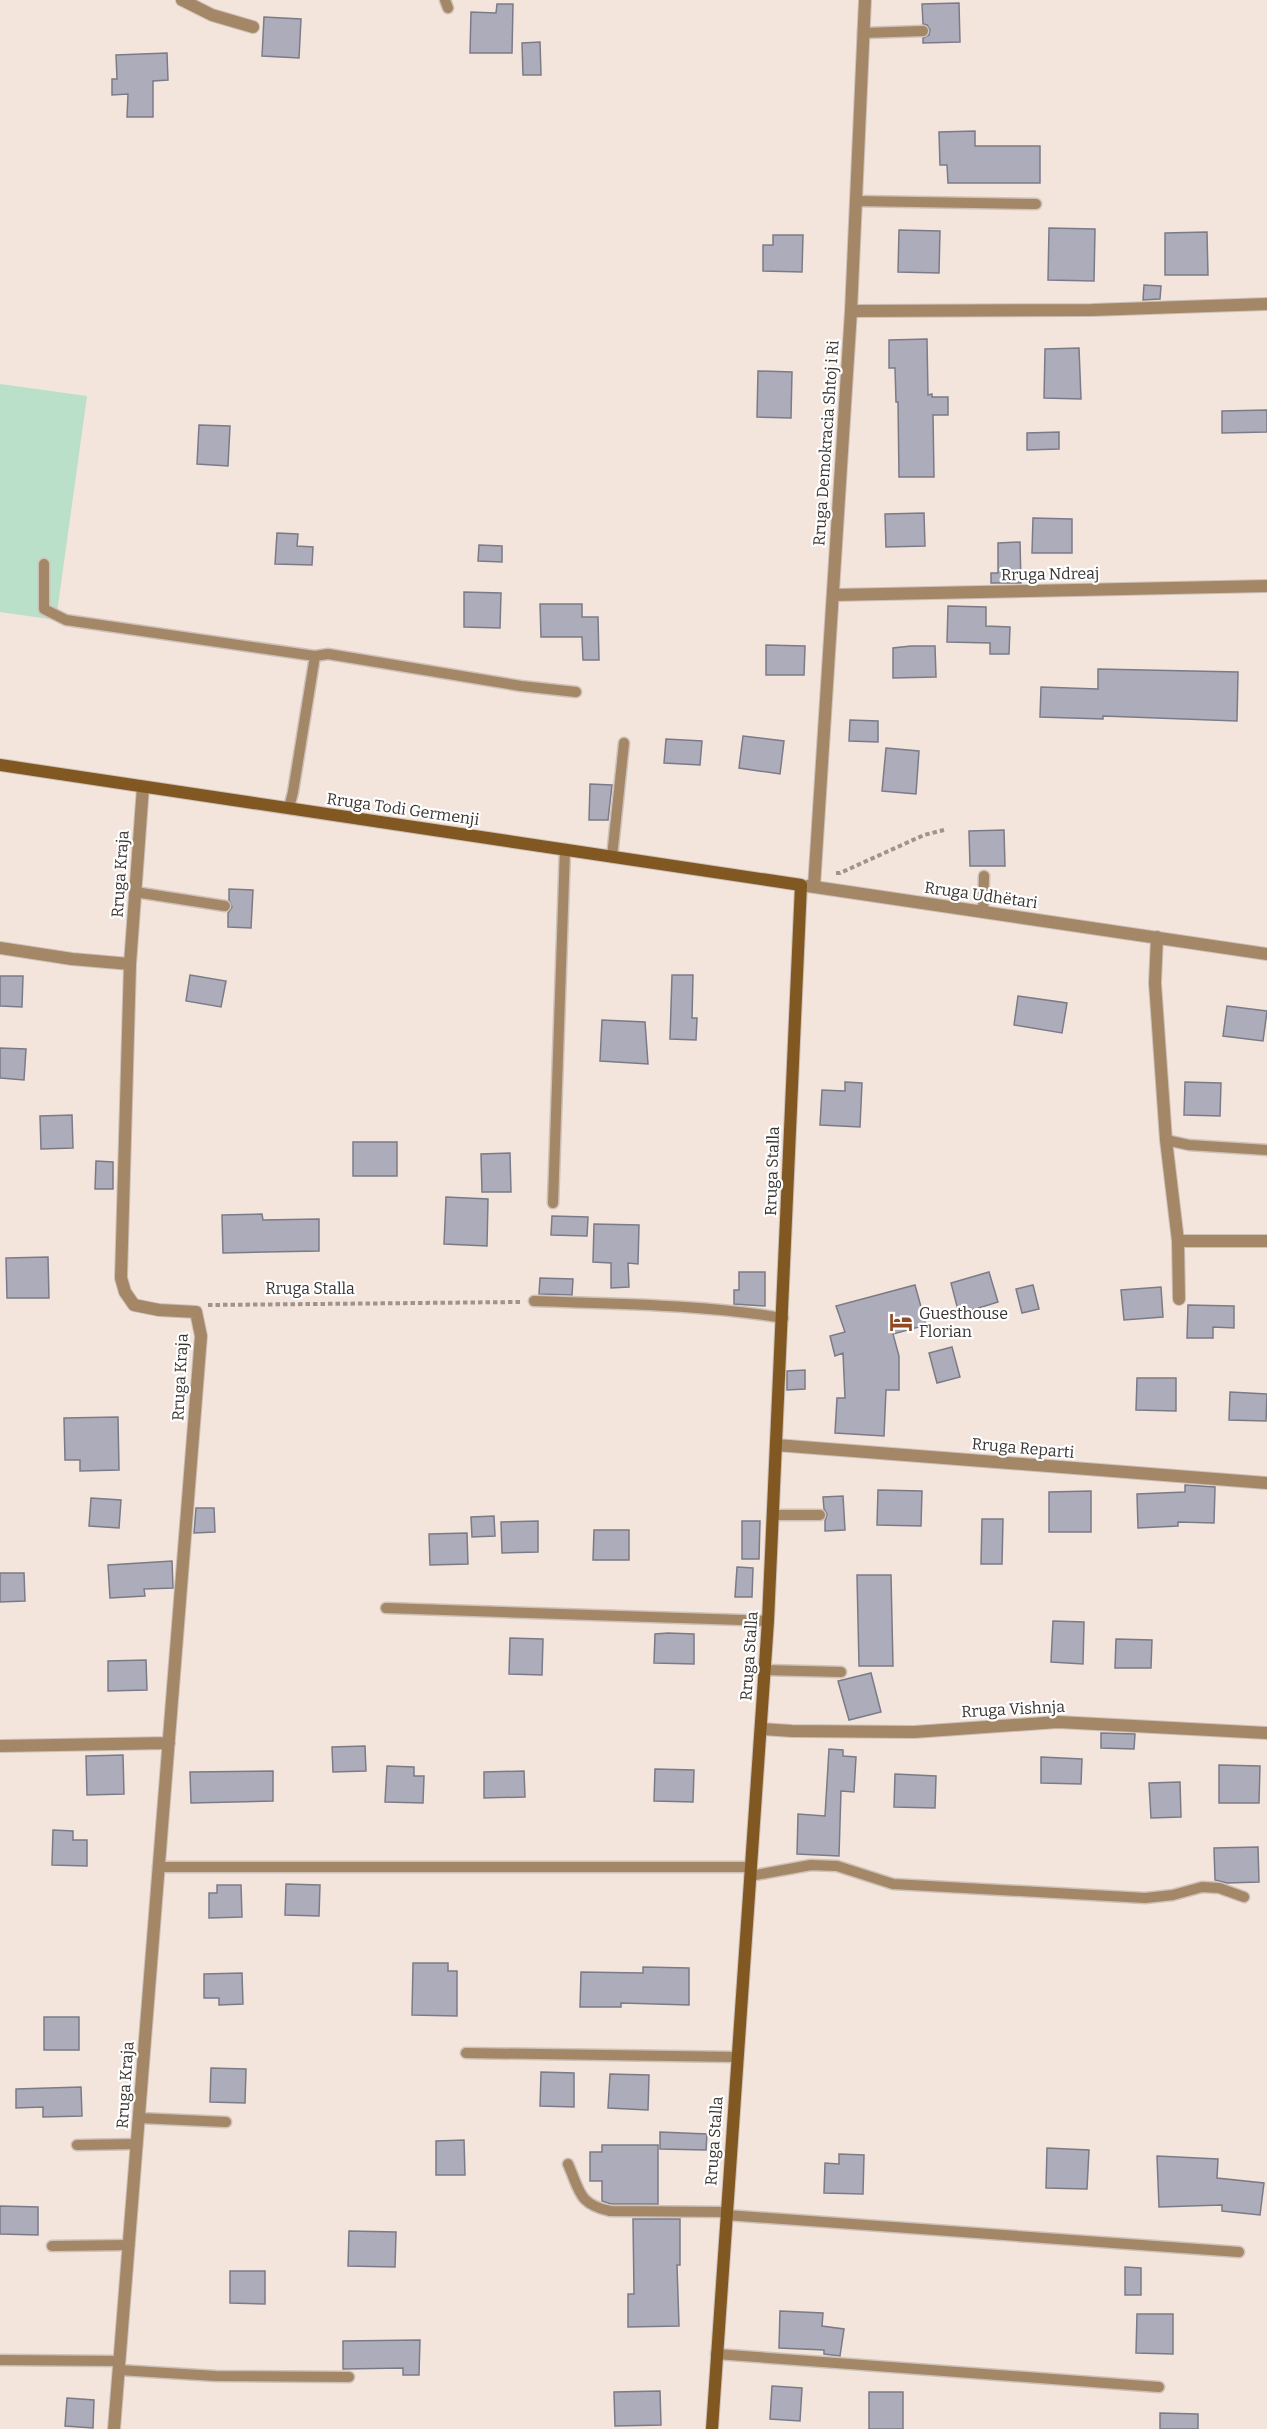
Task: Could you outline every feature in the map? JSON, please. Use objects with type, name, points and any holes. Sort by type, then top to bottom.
[{"type":"street","points":[[182,0],[212,15],[253,27]]},
{"type":"street","name":"Rruga Demokracia Shtoj i Ri","points":[[814,887],[851,312],[865,0]]},
{"type":"street","points":[[851,312],[1092,310],[1267,304]]},
{"type":"street","name":"Rruga Ndreaj","points":[[833,595],[1267,586]]},
{"type":"street","name":"Rruga Todi Germenji","points":[[0,765],[801,885]]},
{"type":"street","name":"Rruga Kraja","points":[[114,2429],[201,1336],[196,1312],[159,1310],[134,1305],[125,1292],[121,1278],[130,964],[143,787]]},
{"type":"street","name":"Rruga Udhëtari","points":[[801,885],[1267,954]]},
{"type":"street","name":"Rruga Stalla","points":[[712,2429],[768,1621],[801,885]]},
{"type":"street","points":[[1157,937],[1155,983],[1166,1140],[1178,1241],[1179,1299]]},
{"type":"street","points":[[0,948],[72,959],[130,964]]},
{"type":"street","points":[[1178,1241],[1267,1241]]},
{"type":"street","name":"Rruga Reparti","points":[[776,1445],[1267,1483]]},
{"type":"street","name":"Rruga Vishnja","points":[[760,1729],[914,1732],[1058,1722],[1267,1733]]},
{"type":"street","points":[[0,1746],[169,1743]]},
{"type":"lane","points":[[863,33],[923,31]]},
{"type":"lane","points":[[856,201],[1036,204]]},
{"type":"lane","points":[[44,564],[44,609],[66,620],[315,656],[323,654],[521,686],[576,692]]},
{"type":"lane","points":[[289,808],[315,656]]},
{"type":"lane","points":[[612,857],[624,743]]},
{"type":"lane","points":[[553,1203],[565,849]]},
{"type":"lane","points":[[983,912],[984,876]]},
{"type":"lane","points":[[135,892],[225,906]]},
{"type":"lane","points":[[1166,1140],[1190,1145],[1267,1150]]},
{"type":"lane","points":[[534,1301],[669,1305],[744,1311],[783,1318]]},
{"type":"lane","points":[[773,1515],[820,1515]]},
{"type":"lane","points":[[386,1608],[768,1621]]},
{"type":"lane","points":[[765,1670],[841,1672]]},
{"type":"lane","points":[[159,1867],[750,1871],[811,1865],[837,1866],[893,1884],[1145,1898],[1173,1895],[1202,1887],[1219,1888],[1244,1897]]},
{"type":"lane","points":[[466,2053],[737,2057]]},
{"type":"lane","points":[[139,2118],[226,2122]]},
{"type":"lane","points":[[77,2145],[137,2144]]},
{"type":"lane","points":[[568,2164],[584,2201],[597,2208],[610,2211],[726,2213],[1239,2252]]},
{"type":"lane","points":[[52,2246],[129,2245]]},
{"type":"lane","points":[[717,2354],[1158,2387]]},
{"type":"lane","points":[[0,2360],[119,2365],[216,2376],[350,2378]]},
{"type":"path","points":[[815,871],[840,873],[924,835],[944,830]]},
{"type":"path","name":"Rruga Stalla","points":[[196,1312],[210,1304],[381,1305],[534,1301]]},
{"type":"green space","points":[[0,384],[87,396],[56,620],[0,612]]},
{"type":"building","points":[[959,3],[960,42],[923,43],[923,38],[929,35],[930,30],[927,25],[923,24],[922,4]]},
{"type":"building","points":[[497,4],[513,4],[512,53],[470,53],[471,12],[496,13]]},
{"type":"building","points":[[264,17],[301,19],[299,58],[262,56]]},
{"type":"building","points":[[540,42],[541,75],[523,75],[522,43]]},
{"type":"building","points":[[167,53],[168,80],[153,81],[153,117],[127,117],[128,94],[112,95],[112,79],[117,79],[116,55]]},
{"type":"building","points":[[975,131],[975,146],[1040,146],[1040,183],[948,183],[947,165],[940,165],[939,132]]},
{"type":"building","points":[[1049,228],[1095,229],[1094,281],[1048,280]]},
{"type":"building","points":[[899,230],[940,231],[939,273],[898,272]]},
{"type":"building","points":[[1207,232],[1208,275],[1165,275],[1165,233]]},
{"type":"building","points":[[773,235],[803,235],[802,272],[763,271],[763,245],[773,245]]},
{"type":"building","points":[[1144,285],[1161,286],[1160,299],[1143,300]]},
{"type":"building","points":[[927,339],[928,395],[948,397],[948,415],[933,415],[934,477],[899,477],[898,402],[896,402],[895,368],[889,368],[889,340]]},
{"type":"building","points":[[1079,348],[1081,399],[1044,398],[1045,349]]},
{"type":"building","points":[[758,371],[792,372],[791,418],[757,417]]},
{"type":"building","points":[[1267,410],[1267,432],[1222,433],[1222,411]]},
{"type":"building","points":[[199,425],[230,426],[228,466],[197,464]]},
{"type":"building","points":[[1059,432],[1059,449],[1027,450],[1027,433]]},
{"type":"building","points":[[924,513],[925,546],[886,547],[885,514]]},
{"type":"building","points":[[1033,518],[1072,519],[1072,553],[1032,553]]},
{"type":"building","points":[[277,533],[298,534],[297,546],[313,547],[312,565],[275,564]]},
{"type":"building","points":[[1020,542],[1021,583],[991,583],[991,573],[998,573],[998,543]]},
{"type":"building","points":[[479,545],[502,546],[502,562],[478,561]]},
{"type":"building","points":[[464,592],[501,593],[500,628],[464,627]]},
{"type":"building","points":[[540,604],[582,604],[582,617],[598,617],[599,660],[583,660],[582,637],[541,637]]},
{"type":"building","points":[[948,606],[986,607],[986,626],[1010,627],[1009,654],[990,654],[990,643],[947,642]]},
{"type":"building","points":[[766,645],[805,646],[804,675],[766,675]]},
{"type":"building","points":[[935,646],[936,677],[893,678],[893,648]]},
{"type":"building","points":[[1098,669],[1238,672],[1237,721],[1103,716],[1103,719],[1040,717],[1041,687],[1098,689]]},
{"type":"building","points":[[850,720],[878,721],[878,742],[849,741]]},
{"type":"building","points":[[743,736],[784,741],[780,774],[739,768]]},
{"type":"building","points":[[666,739],[702,741],[700,765],[664,763]]},
{"type":"building","points":[[886,748],[919,751],[916,794],[882,791]]},
{"type":"building","points":[[590,784],[612,785],[608,820],[589,820]]},
{"type":"building","points":[[1004,830],[1005,866],[970,866],[969,831]]},
{"type":"building","points":[[229,889],[253,890],[251,928],[228,927],[228,913],[232,907],[229,900]]},
{"type":"building","points":[[190,975],[226,981],[221,1007],[186,1001]]},
{"type":"building","points":[[672,975],[693,975],[692,1018],[697,1018],[696,1040],[670,1039]]},
{"type":"building","points":[[0,976],[23,976],[22,1007],[0,1006]]},
{"type":"building","points":[[1018,996],[1067,1003],[1062,1033],[1014,1025]]},
{"type":"building","points":[[1227,1006],[1267,1011],[1263,1041],[1223,1036]]},
{"type":"building","points":[[602,1020],[645,1022],[648,1064],[600,1061]]},
{"type":"building","points":[[0,1048],[26,1049],[24,1080],[0,1078]]},
{"type":"building","points":[[845,1082],[862,1083],[860,1127],[820,1125],[822,1090],[845,1091]]},
{"type":"building","points":[[1185,1082],[1221,1083],[1220,1116],[1184,1115]]},
{"type":"building","points":[[72,1115],[73,1148],[41,1149],[40,1116]]},
{"type":"building","points":[[353,1142],[397,1142],[397,1176],[353,1176]]},
{"type":"building","points":[[510,1153],[511,1192],[482,1192],[481,1154]]},
{"type":"building","points":[[96,1161],[113,1162],[113,1189],[95,1189]]},
{"type":"building","points":[[446,1197],[488,1199],[487,1246],[444,1244]]},
{"type":"building","points":[[262,1214],[263,1220],[319,1219],[319,1251],[223,1253],[222,1215]]},
{"type":"building","points":[[552,1216],[588,1217],[587,1236],[551,1235]]},
{"type":"building","points":[[594,1224],[639,1225],[638,1264],[628,1263],[629,1287],[611,1288],[611,1263],[593,1262]]},
{"type":"building","points":[[48,1257],[49,1298],[7,1298],[6,1258]]},
{"type":"building","points":[[739,1272],[765,1272],[765,1306],[734,1304],[734,1290],[739,1290]]},
{"type":"building","points":[[989,1272],[998,1302],[959,1314],[951,1283]]},
{"type":"building","points":[[540,1278],[573,1279],[572,1295],[539,1294]]},
{"type":"building","points":[[915,1285],[926,1325],[893,1334],[899,1356],[899,1390],[886,1390],[884,1436],[835,1433],[837,1398],[845,1398],[843,1353],[835,1356],[830,1336],[845,1332],[836,1306]]},
{"type":"building","points":[[1033,1285],[1039,1309],[1022,1313],[1016,1289]]},
{"type":"building","points":[[1161,1287],[1163,1317],[1124,1320],[1121,1290]]},
{"type":"building","points":[[1188,1305],[1234,1306],[1234,1328],[1213,1327],[1213,1338],[1187,1338]]},
{"type":"building","points":[[952,1347],[960,1377],[937,1383],[929,1353]]},
{"type":"building","points":[[805,1370],[805,1389],[787,1390],[787,1371]]},
{"type":"building","points":[[1137,1378],[1176,1378],[1176,1411],[1136,1410]]},
{"type":"building","points":[[1230,1392],[1267,1394],[1266,1421],[1229,1420]]},
{"type":"building","points":[[118,1417],[119,1470],[80,1471],[80,1460],[65,1460],[64,1418]]},
{"type":"building","points":[[1185,1485],[1215,1487],[1214,1523],[1178,1522],[1178,1526],[1138,1528],[1137,1494],[1185,1492]]},
{"type":"building","points":[[878,1490],[922,1491],[921,1526],[877,1525]]},
{"type":"building","points":[[1091,1491],[1091,1532],[1049,1532],[1049,1492]]},
{"type":"building","points":[[843,1496],[845,1530],[825,1531],[827,1514],[823,1497]]},
{"type":"building","points":[[91,1498],[121,1500],[119,1528],[89,1526]]},
{"type":"building","points":[[196,1508],[214,1508],[215,1532],[194,1533]]},
{"type":"building","points":[[494,1516],[495,1536],[472,1537],[471,1517]]},
{"type":"building","points":[[982,1519],[1003,1519],[1002,1564],[981,1564]]},
{"type":"building","points":[[538,1521],[538,1552],[502,1553],[501,1522]]},
{"type":"building","points":[[742,1521],[760,1521],[759,1559],[742,1559]]},
{"type":"building","points":[[594,1530],[629,1530],[629,1560],[593,1560]]},
{"type":"building","points":[[467,1533],[468,1564],[430,1565],[429,1534]]},
{"type":"building","points":[[172,1561],[173,1588],[144,1589],[145,1596],[110,1598],[108,1565]]},
{"type":"building","points":[[737,1567],[753,1568],[752,1597],[735,1597]]},
{"type":"building","points":[[0,1573],[24,1573],[25,1601],[0,1602]]},
{"type":"building","points":[[857,1575],[891,1575],[893,1666],[859,1666]]},
{"type":"building","points":[[1053,1621],[1084,1622],[1083,1664],[1051,1662]]},
{"type":"building","points":[[655,1634],[694,1634],[694,1664],[654,1663]]},
{"type":"building","points":[[510,1638],[543,1639],[542,1675],[509,1674]]},
{"type":"building","points":[[1116,1639],[1152,1640],[1151,1668],[1115,1668]]},
{"type":"building","points":[[146,1660],[147,1690],[108,1691],[108,1661]]},
{"type":"building","points":[[871,1673],[881,1712],[849,1720],[838,1681]]},
{"type":"building","points":[[1101,1733],[1135,1734],[1134,1749],[1101,1748]]},
{"type":"building","points":[[365,1746],[366,1771],[333,1772],[332,1747]]},
{"type":"building","points":[[829,1749],[843,1750],[843,1756],[856,1757],[854,1792],[841,1791],[839,1856],[797,1854],[798,1814],[825,1816]]},
{"type":"building","points":[[123,1755],[124,1794],[87,1795],[86,1756]]},
{"type":"building","points":[[1041,1757],[1082,1759],[1081,1784],[1041,1783]]},
{"type":"building","points":[[1219,1765],[1260,1766],[1259,1803],[1219,1803]]},
{"type":"building","points":[[387,1766],[414,1767],[414,1776],[424,1776],[423,1803],[385,1802]]},
{"type":"building","points":[[655,1769],[694,1770],[693,1802],[654,1801]]},
{"type":"building","points":[[273,1771],[273,1801],[191,1803],[190,1772]]},
{"type":"building","points":[[524,1771],[525,1797],[484,1798],[484,1772]]},
{"type":"building","points":[[895,1774],[936,1776],[935,1808],[894,1807]]},
{"type":"building","points":[[1180,1782],[1181,1817],[1151,1818],[1149,1783]]},
{"type":"building","points":[[53,1830],[73,1831],[73,1840],[87,1840],[87,1866],[52,1865]]},
{"type":"building","points":[[1258,1847],[1259,1882],[1227,1883],[1215,1880],[1214,1848]]},
{"type":"building","points":[[286,1884],[320,1885],[319,1916],[285,1915]]},
{"type":"building","points":[[217,1885],[241,1885],[242,1917],[209,1918],[209,1893],[217,1893]]},
{"type":"building","points":[[413,1963],[448,1963],[448,1971],[457,1971],[457,2016],[412,2015]]},
{"type":"building","points":[[643,1967],[689,1968],[689,2005],[621,2003],[621,2007],[580,2007],[581,1972],[643,1973]]},
{"type":"building","points":[[242,1973],[243,2004],[219,2005],[219,1998],[204,1998],[204,1974]]},
{"type":"building","points":[[44,2017],[79,2017],[79,2050],[44,2050]]},
{"type":"building","points":[[211,2068],[246,2069],[245,2103],[210,2102]]},
{"type":"building","points":[[541,2072],[574,2073],[574,2107],[540,2106]]},
{"type":"building","points":[[610,2074],[649,2075],[648,2110],[608,2108]]},
{"type":"building","points":[[81,2087],[82,2116],[43,2117],[43,2107],[16,2108],[16,2089]]},
{"type":"building","points":[[660,2132],[707,2134],[706,2150],[660,2149]]},
{"type":"building","points":[[464,2140],[465,2175],[436,2175],[436,2141]]},
{"type":"building","points":[[602,2145],[658,2145],[658,2204],[611,2204],[602,2201],[602,2181],[590,2181],[590,2152],[602,2152]]},
{"type":"building","points":[[1047,2148],[1089,2150],[1087,2189],[1046,2188]]},
{"type":"building","points":[[839,2154],[864,2155],[863,2194],[824,2193],[825,2163],[839,2164]]},
{"type":"building","points":[[1157,2156],[1218,2159],[1217,2178],[1264,2183],[1260,2215],[1222,2211],[1222,2205],[1159,2207]]},
{"type":"building","points":[[0,2206],[38,2207],[38,2235],[0,2234]]},
{"type":"building","points":[[633,2219],[680,2219],[680,2265],[677,2265],[679,2326],[628,2327],[628,2294],[634,2294]]},
{"type":"building","points":[[349,2231],[396,2232],[395,2267],[348,2266]]},
{"type":"building","points":[[1125,2267],[1141,2268],[1141,2295],[1125,2295]]},
{"type":"building","points":[[230,2271],[265,2271],[265,2304],[230,2303]]},
{"type":"building","points":[[780,2311],[823,2313],[822,2326],[844,2329],[840,2356],[824,2354],[824,2350],[779,2348]]},
{"type":"building","points":[[1137,2314],[1173,2314],[1173,2354],[1136,2353]]},
{"type":"building","points":[[420,2340],[419,2375],[403,2375],[403,2368],[343,2369],[343,2341]]},
{"type":"building","points":[[772,2386],[802,2388],[800,2421],[770,2419]]},
{"type":"building","points":[[660,2391],[661,2425],[615,2426],[614,2392]]},
{"type":"building","points":[[869,2392],[903,2392],[903,2429],[869,2429]]},
{"type":"building","points":[[67,2398],[94,2400],[93,2428],[65,2426]]},
{"type":"building","points":[[1160,2413],[1198,2414],[1198,2429],[1160,2429]]},
{"type":"place","name":"Guesthouse Florian","points":[[901,1322]]}]
